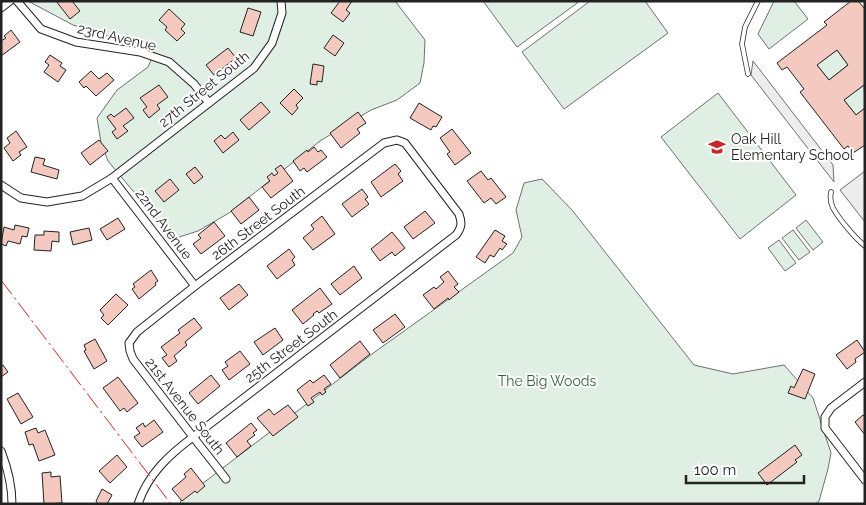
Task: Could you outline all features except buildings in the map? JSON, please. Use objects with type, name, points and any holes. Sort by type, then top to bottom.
[{"type":"street","points":[[1,8],[10,1]]},
{"type":"street","name":"23rd Avenue","points":[[18,1],[40,28],[76,42],[140,52],[168,62],[194,84],[209,104]]},
{"type":"street","name":"27th Street South","points":[[112,178],[254,68],[272,43],[282,12],[280,1]]},
{"type":"street","name":"25th Street South","points":[[138,504],[147,484],[167,457],[456,235],[460,230],[462,223],[459,214],[405,144],[397,140],[384,143]]},
{"type":"street","name":"26th Street South","points":[[148,324],[195,286],[384,143]]},
{"type":"street","points":[[1,185],[21,198],[47,202],[82,196],[112,178]]},
{"type":"street","name":"22nd Avenue","points":[[112,178],[195,286]]},
{"type":"street","name":"21st Avenue South","points":[[148,324],[137,332],[129,343],[133,359],[226,479]]},
{"type":"street","points":[[865,382],[830,408],[825,417],[825,428],[865,480]]},
{"type":"street","points":[[1,452],[9,470],[12,504]]},
{"type":"lane","points":[[748,74],[742,44],[745,27],[758,1]]},
{"type":"lane","points":[[832,192],[830,198],[832,207],[865,246]]},
{"type":"green space","points":[[28,1],[395,1],[425,40],[424,63],[420,83],[397,100],[371,110],[320,141],[229,213],[198,231],[173,239],[108,161],[101,143],[97,118],[117,90],[148,67],[157,46],[111,37],[73,25]]},
{"type":"green space","points":[[483,1],[580,1],[517,47]]},
{"type":"green space","points":[[590,1],[645,1],[668,33],[564,109],[522,52]]},
{"type":"green space","points":[[774,1],[794,1],[808,19],[769,49],[758,34]]},
{"type":"green space","points":[[837,50],[848,65],[829,80],[817,65]]},
{"type":"green space","points":[[864,85],[865,108],[856,115],[844,100]]},
{"type":"green space","points":[[718,93],[796,195],[740,239],[661,137]]},
{"type":"green space","name":"The Big Woods","points":[[542,179],[572,210],[694,365],[733,374],[784,365],[813,398],[831,453],[819,501],[815,504],[180,504],[181,500],[372,354],[513,253],[522,237],[516,210],[524,183]]},
{"type":"green space","points":[[806,220],[823,242],[813,250],[796,228]]},
{"type":"green space","points":[[793,230],[810,252],[799,260],[782,238]]},
{"type":"green space","points":[[779,240],[796,263],[785,271],[768,248]]},
{"type":"shaded area","points":[[753,61],[833,165],[834,182],[751,75]]},
{"type":"shaded area","points":[[865,171],[865,222],[840,190]]},
{"type":"power","points":[[1,280],[171,504]]},
{"type":"place","name":"Oak Hill Elementary School","points":[[717,147]]}]
